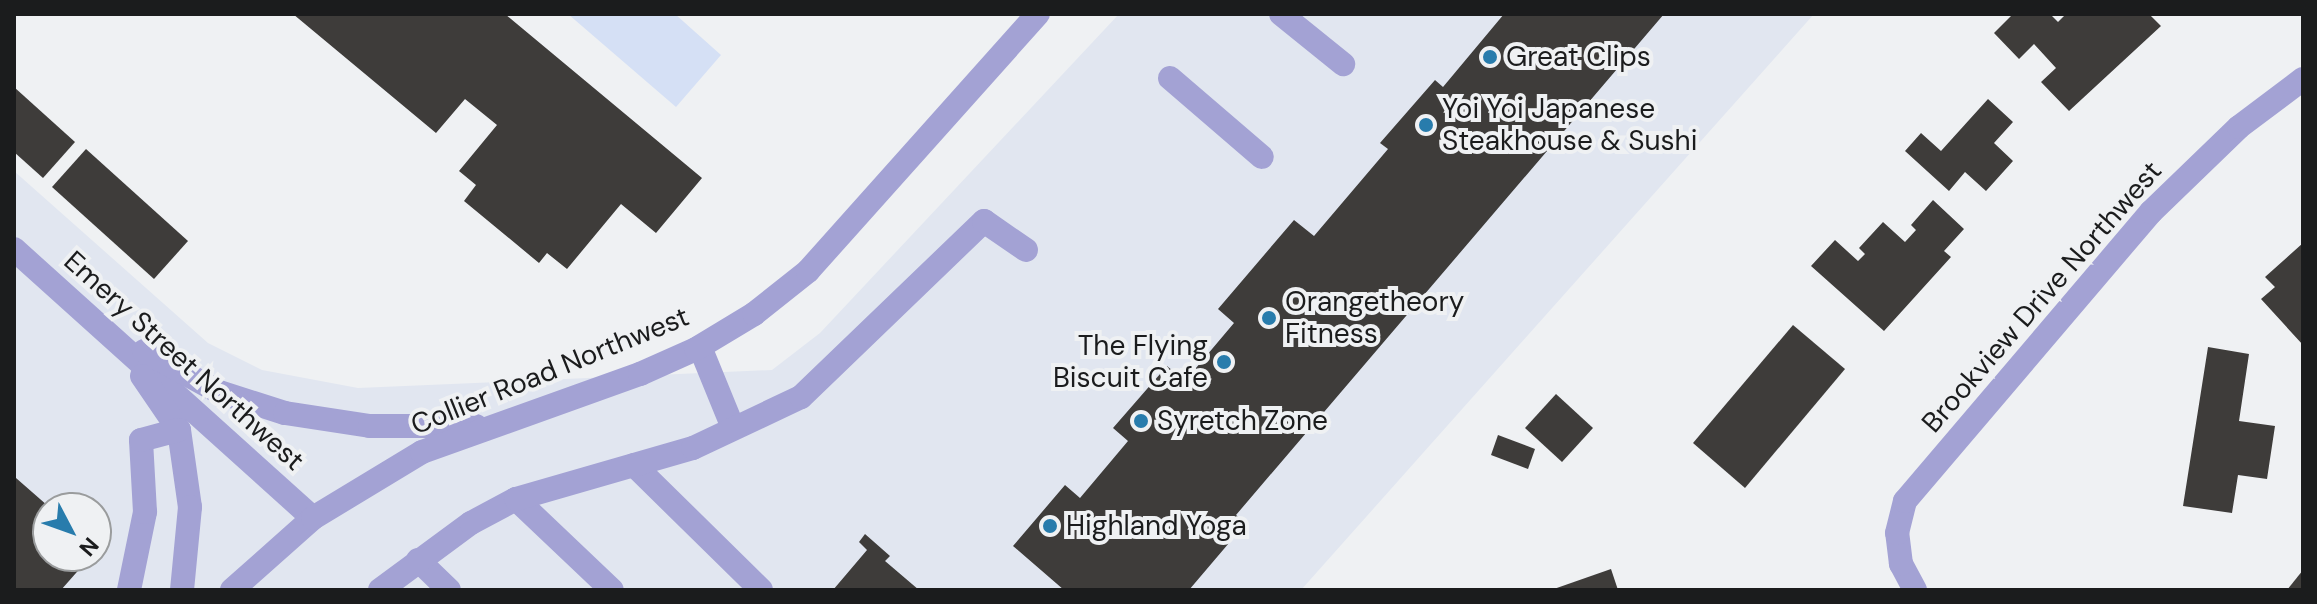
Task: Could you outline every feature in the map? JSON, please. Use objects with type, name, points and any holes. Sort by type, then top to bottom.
[{"type":"street","name":"Collier Road Northwest","points":[[232,590],[313,518],[422,452],[700,347],[808,271],[1038,14]]},
{"type":"street","points":[[1281,14],[1343,64]]},
{"type":"street","points":[[1170,78],[1262,157]]},
{"type":"street","name":"Brookview Drive Northwest","points":[[1915,590],[1901,564],[1897,533],[1905,501],[2151,212],[2239,127],[2303,79]]},
{"type":"street","points":[[380,590],[418,560],[516,499],[693,448],[801,397],[984,221],[1026,250]]},
{"type":"street","name":"Emery Street Northwest","points":[[14,249],[313,518]]},
{"type":"street","points":[[109,333],[219,392],[285,413],[370,426],[491,426]]},
{"type":"street","points":[[109,333],[179,430],[190,507],[182,590]]},
{"type":"street","points":[[700,347],[733,428]]},
{"type":"street","points":[[129,590],[145,512],[141,440],[179,430]]},
{"type":"street","points":[[634,465],[761,590]]},
{"type":"street","points":[[516,499],[612,590]]},
{"type":"street","points":[[418,560],[449,590]]},
{"type":"shaded area","points":[[568,14],[675,14],[721,55],[676,107]]},
{"type":"shaded area","points":[[1119,14],[1814,14],[1301,590],[14,590],[14,171],[208,343],[262,370],[358,388],[772,370],[820,333]]},
{"type":"building","points":[[293,14],[505,14],[702,178],[656,233],[621,204],[567,269],[547,253],[539,263],[464,201],[476,185],[459,171],[497,125],[465,99],[436,133]]},
{"type":"building","points":[[1504,14],[1664,14],[1236,515],[1246,523],[1189,590],[1064,590],[1013,546],[1065,485],[1080,498],[1128,441],[1113,428],[1167,366],[1185,381],[1234,323],[1218,309],[1294,220],[1314,236],[1388,149],[1380,143],[1435,80],[1443,87]]},
{"type":"building","points":[[2013,14],[2050,14],[2058,22],[2066,14],[2149,14],[2161,26],[2069,111],[2041,82],[2056,68],[2034,44],[2019,59],[1994,33]]},
{"type":"building","points":[[14,87],[75,142],[43,178],[14,152]]},
{"type":"building","points":[[1988,99],[2013,122],[1994,143],[2013,161],[1986,191],[1965,172],[1949,191],[1905,151],[1921,133],[1941,151]]},
{"type":"building","points":[[86,149],[188,241],[154,279],[52,187]]},
{"type":"building","points":[[1933,200],[1964,229],[1944,251],[1951,257],[1884,331],[1811,266],[1835,240],[1858,261],[1865,254],[1859,248],[1883,222],[1905,242],[1916,230],[1911,225]]},
{"type":"building","points":[[2303,243],[2303,345],[2261,299],[2275,287],[2265,277]]},
{"type":"building","points":[[1793,325],[1845,369],[1745,488],[1693,443]]},
{"type":"building","points":[[2208,347],[2249,354],[2239,421],[2275,426],[2267,479],[2238,475],[2232,513],[2183,506]]},
{"type":"building","points":[[1556,394],[1593,428],[1562,462],[1525,428]]},
{"type":"building","points":[[1498,435],[1535,449],[1528,469],[1491,455]]},
{"type":"building","points":[[16,478],[32,492],[32,572],[77,572],[61,590],[14,590]]},
{"type":"building","points":[[865,534],[890,556],[885,561],[919,590],[833,590],[867,550],[859,542]]},
{"type":"building","points":[[1611,569],[1618,590],[1551,590]]},
{"type":"building","points":[[2303,570],[2303,590],[2287,590]]},
{"type":"place","name":"Great Clips","points":[[1490,57]]},
{"type":"place","name":"Yoi Yoi Japanese Steakhouse & Sushi","points":[[1426,125]]},
{"type":"place","name":"Orangetheory Fitness","points":[[1269,318]]},
{"type":"place","name":"The Flying Biscuit Cafe","points":[[1224,362]]},
{"type":"place","name":"Syretch Zone","points":[[1141,421]]},
{"type":"place","name":"Highland Yoga","points":[[1050,526]]}]
